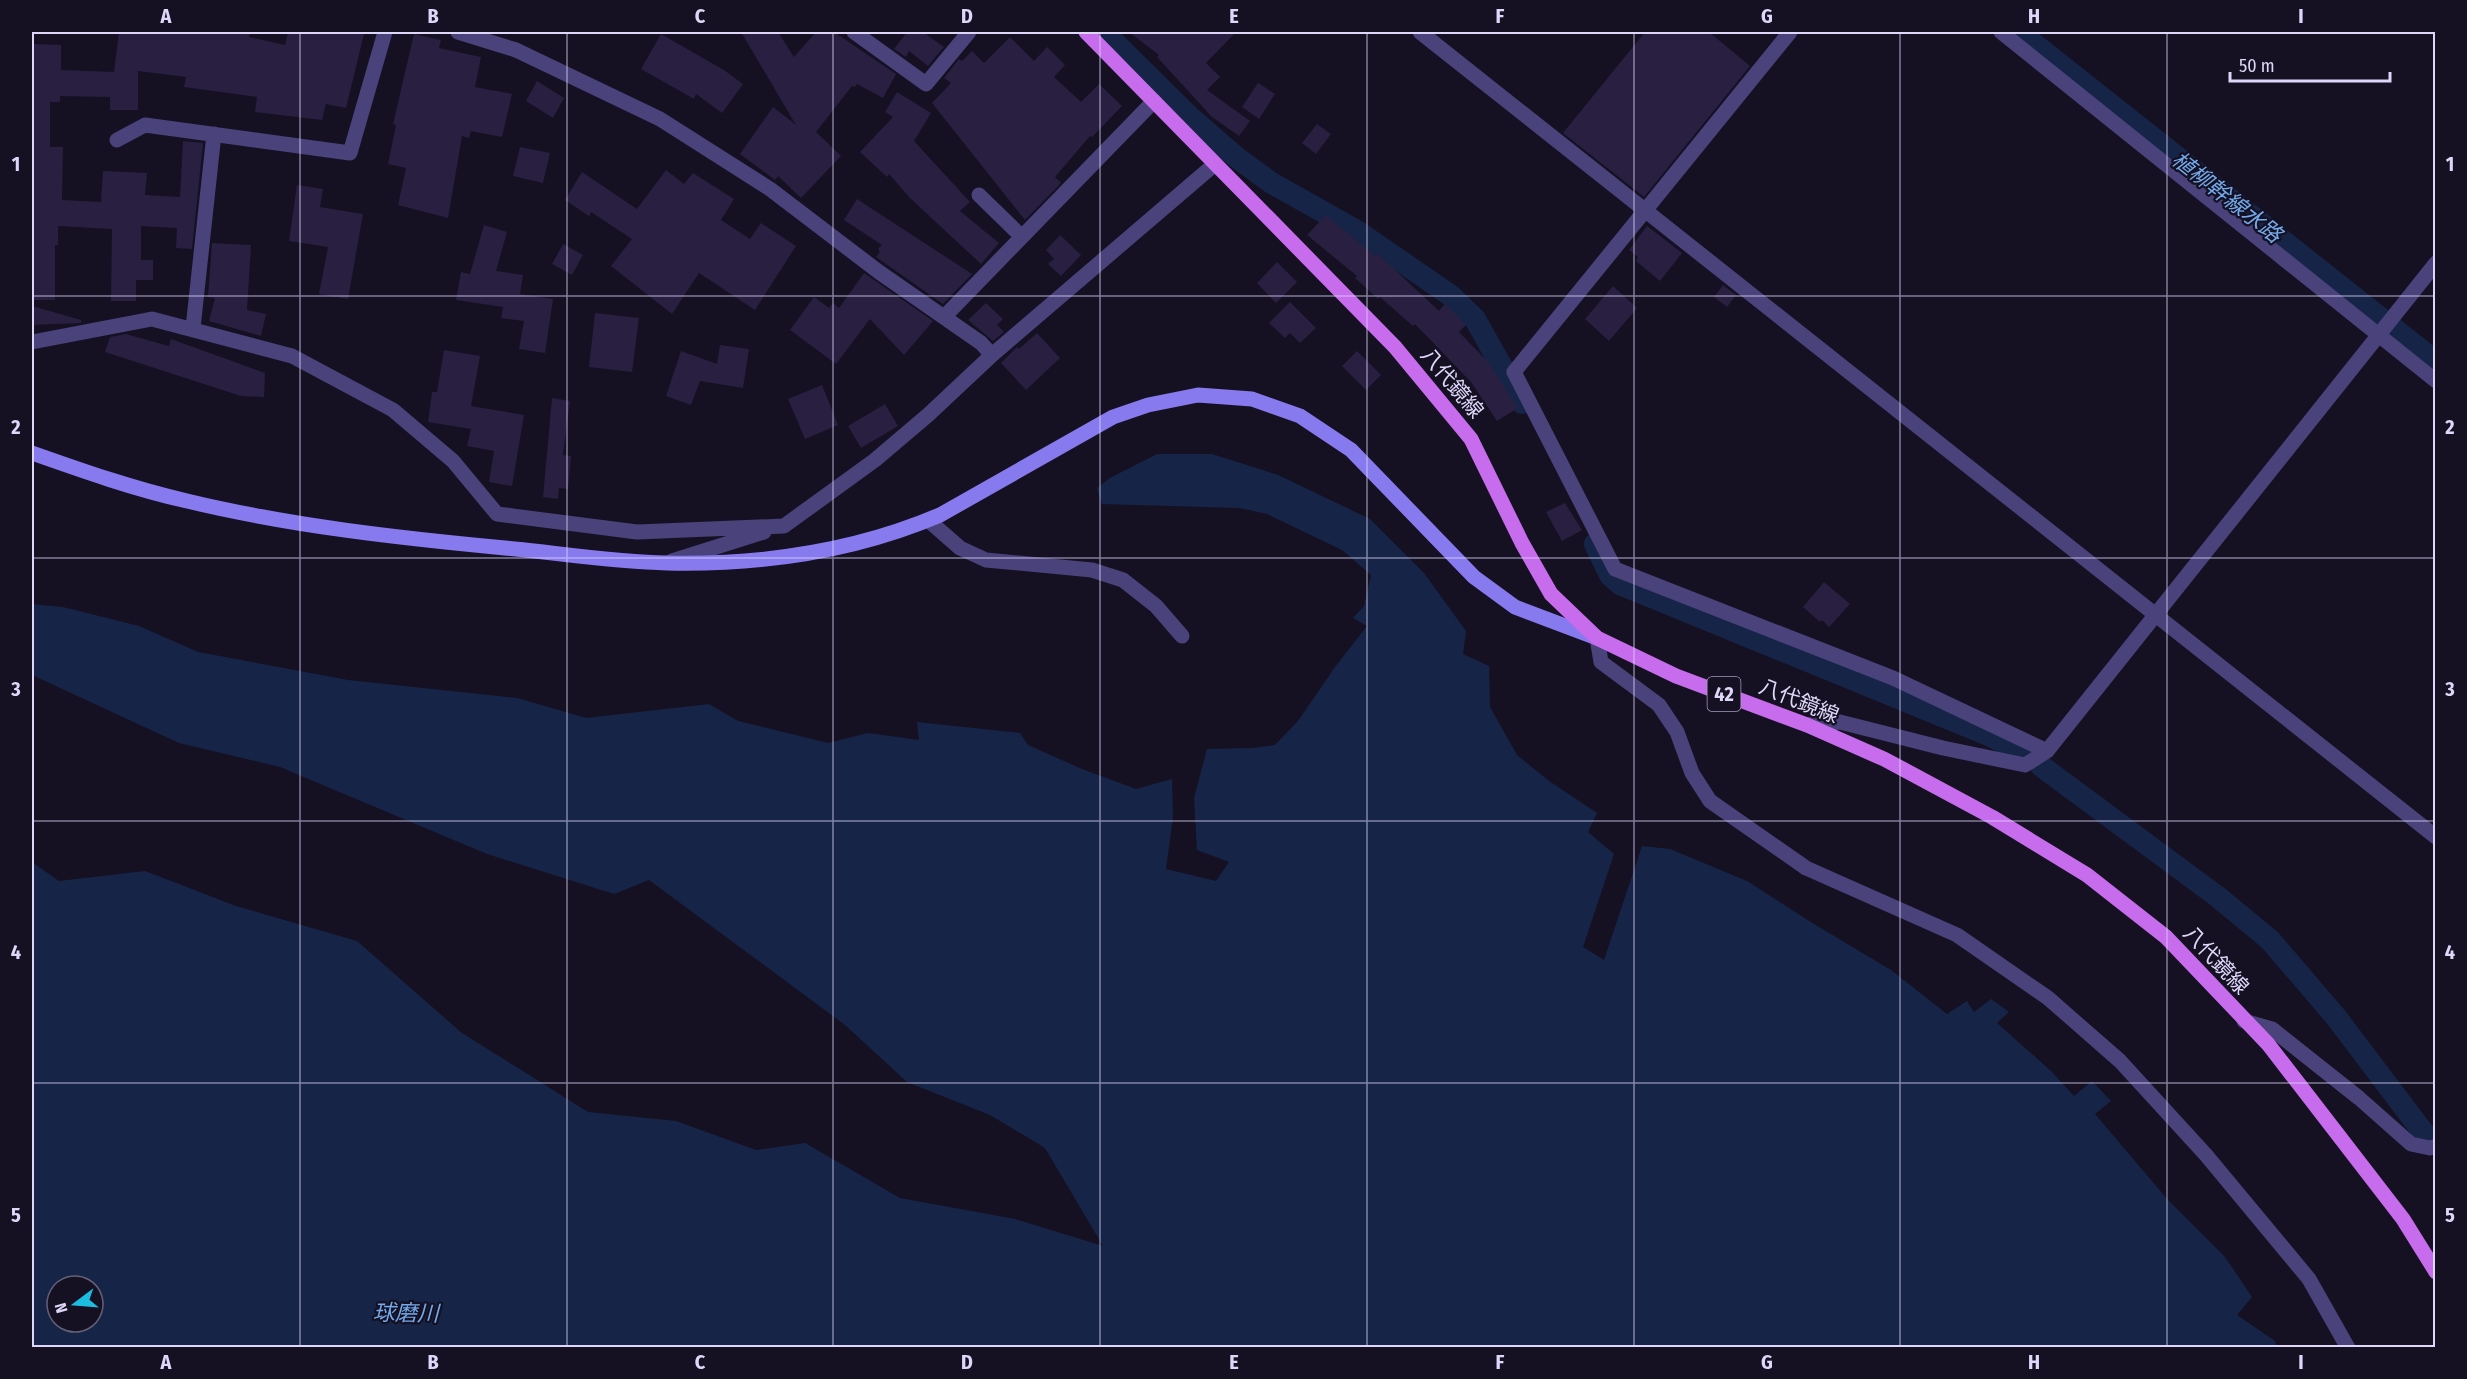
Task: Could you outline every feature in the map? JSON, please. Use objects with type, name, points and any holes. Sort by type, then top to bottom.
[{"type":"main road","name":"八代鏡線","points":[[1086,32],[1395,347],[1471,439],[1522,543],[1551,594],[1597,638],[1676,676],[1807,724],[1884,759],[1992,817],[2087,875],[2166,937],[2268,1044],[2403,1219],[2436,1272]]},
{"type":"street","points":[[117,140],[145,125],[350,153],[385,32]]},
{"type":"street","points":[[458,32],[516,50],[660,118],[770,189],[879,272],[981,343],[992,355]]},
{"type":"street","points":[[854,32],[926,84],[969,32]]},
{"type":"street","points":[[1420,32],[2436,837]]},
{"type":"street","points":[[1790,32],[1514,372],[1615,569],[1893,678],[2047,752]]},
{"type":"street","points":[[2001,32],[2382,329],[2436,381]]},
{"type":"street","points":[[944,317],[1154,101]]},
{"type":"street","points":[[193,328],[214,134]]},
{"type":"street","points":[[666,563],[784,526],[875,460],[928,415],[992,355],[1215,164]]},
{"type":"street","points":[[979,195],[1022,237]]},
{"type":"street","points":[[1807,724],[1840,722],[1943,748],[2025,765],[2047,752],[2436,263]]},
{"type":"street","points":[[32,342],[152,319],[292,356],[393,410],[453,461],[497,514],[637,531],[784,526]]},
{"type":"street","points":[[32,453],[100,477],[188,501],[294,522],[464,544],[666,563],[793,557],[860,544],[928,520],[1113,417],[1148,405],[1198,395],[1252,399],[1300,416],[1351,450],[1474,577],[1515,608],[1597,638],[1601,662],[1659,705],[1677,732],[1692,772],[1710,801],[1806,868],[1957,935],[2048,998],[2120,1062],[2206,1155],[2309,1279],[2348,1347]]},
{"type":"street","points":[[928,520],[960,548],[986,560],[1092,570],[1123,580],[1156,606],[1182,636]]},
{"type":"street","points":[[2244,1021],[2272,1029],[2359,1098],[2411,1144],[2430,1148],[2436,1146]]},
{"type":"water","name":"球磨川","points":[[1157,454],[1212,454],[1278,475],[1370,519],[1424,573],[1466,631],[1463,654],[1489,666],[1490,707],[1517,755],[1549,781],[1597,813],[1588,832],[1614,854],[1583,947],[1604,960],[1642,846],[1670,849],[1747,881],[1891,970],[1947,1014],[1967,1001],[1974,1012],[1991,999],[2009,1012],[1997,1023],[2051,1071],[2074,1096],[2092,1081],[2111,1101],[2095,1114],[2168,1200],[2225,1257],[2252,1297],[2237,1315],[2275,1341],[2277,1347],[32,1347],[32,862],[59,881],[145,871],[236,906],[357,941],[462,1033],[588,1112],[676,1121],[756,1150],[805,1143],[900,1198],[1015,1219],[1103,1246],[1045,1148],[990,1115],[907,1082],[845,1025],[649,880],[614,894],[487,854],[280,767],[179,743],[32,675],[32,604],[63,607],[139,626],[198,652],[348,680],[517,698],[586,718],[709,704],[738,721],[828,743],[868,733],[919,740],[917,722],[1020,733],[1028,745],[1082,769],[1136,789],[1172,779],[1173,817],[1166,869],[1216,881],[1229,862],[1197,850],[1194,798],[1207,749],[1275,745],[1298,721],[1367,626],[1353,618],[1364,606],[1371,575],[1342,550],[1267,514],[1240,508],[1102,504],[1097,488],[1110,478]]},
{"type":"building","points":[[119,32],[250,32],[249,37],[285,45],[288,32],[364,34],[346,108],[326,104],[322,120],[255,112],[257,97],[184,87],[186,77],[138,71],[138,110],[110,110],[110,97],[60,96],[60,102],[50,102],[50,147],[63,147],[62,200],[101,202],[103,171],[147,173],[145,195],[180,197],[183,141],[203,143],[192,249],[176,248],[177,228],[141,226],[141,260],[153,260],[153,280],[136,280],[136,301],[111,301],[112,229],[58,226],[58,245],[55,245],[55,300],[32,300],[33,44],[61,45],[61,70],[114,72]]},
{"type":"building","points":[[741,32],[778,32],[794,57],[816,32],[834,32],[896,74],[883,98],[857,84],[855,87],[852,86],[816,132],[841,156],[801,198],[778,176],[775,180],[740,154],[773,107],[796,125]]},
{"type":"building","points":[[907,32],[923,32],[944,47],[928,66],[909,51],[906,57],[894,49]]},
{"type":"building","points":[[1129,32],[1236,32],[1206,63],[1220,77],[1207,90],[1250,121],[1239,136],[1212,117],[1157,57],[1159,55]]},
{"type":"building","points":[[1645,32],[1709,32],[1750,66],[1644,197],[1563,133]]},
{"type":"building","points":[[414,34],[441,40],[439,48],[481,57],[475,87],[512,94],[502,137],[471,131],[469,138],[462,136],[448,218],[398,205],[406,168],[388,164],[396,125],[393,124]]},
{"type":"building","points":[[661,34],[724,70],[743,84],[722,113],[696,94],[694,99],[641,69]]},
{"type":"building","points":[[1010,37],[1034,61],[1047,47],[1065,65],[1054,77],[1081,102],[1099,84],[1122,106],[1092,137],[1090,136],[1055,177],[1061,183],[1025,220],[932,103],[951,83],[944,78],[959,59],[962,61],[972,51],[984,63]]},
{"type":"building","points":[[537,81],[564,98],[553,118],[526,101]]},
{"type":"building","points":[[1258,83],[1275,94],[1259,119],[1242,107]]},
{"type":"building","points":[[897,92],[931,113],[914,141],[970,202],[960,211],[999,243],[981,264],[910,198],[889,174],[887,177],[860,152],[893,117],[885,112]]},
{"type":"building","points":[[1317,124],[1331,134],[1316,154],[1302,143]]},
{"type":"building","points":[[520,147],[550,153],[543,183],[513,176]]},
{"type":"building","points":[[666,170],[684,184],[693,173],[734,199],[721,220],[750,239],[761,223],[796,246],[755,310],[699,273],[672,314],[611,266],[632,239],[591,212],[589,216],[565,200],[582,172],[637,209]]},
{"type":"building","points":[[297,185],[323,189],[320,207],[363,214],[348,299],[319,294],[328,247],[289,241]]},
{"type":"building","points":[[857,199],[972,274],[943,304],[876,257],[882,245],[844,220]]},
{"type":"building","points":[[1326,215],[1375,256],[1377,253],[1439,311],[1445,304],[1466,325],[1459,332],[1488,362],[1518,408],[1497,421],[1471,382],[1415,324],[1413,326],[1380,297],[1378,299],[1355,278],[1357,276],[1307,235]]},
{"type":"building","points":[[484,225],[507,232],[496,271],[523,275],[520,294],[553,299],[545,353],[519,349],[524,321],[501,318],[503,307],[456,300],[461,272],[470,274]]},
{"type":"building","points":[[1647,226],[1682,253],[1660,281],[1636,261],[1638,257],[1629,250]]},
{"type":"building","points":[[1060,235],[1081,255],[1061,276],[1048,264],[1054,259],[1046,250]]},
{"type":"building","points":[[212,243],[251,245],[247,310],[266,314],[261,336],[209,321],[215,298],[208,297]]},
{"type":"building","points":[[563,244],[583,255],[572,275],[552,264]]},
{"type":"building","points":[[1277,262],[1297,282],[1276,303],[1257,283]]},
{"type":"building","points":[[864,273],[933,321],[904,355],[870,319],[836,364],[790,330],[814,297],[829,308],[833,303],[839,308]]},
{"type":"building","points":[[1723,285],[1736,295],[1727,307],[1714,297]]},
{"type":"building","points":[[1613,286],[1637,308],[1609,341],[1585,319]]},
{"type":"building","points":[[1290,302],[1316,328],[1300,343],[1290,333],[1285,338],[1269,323]]},
{"type":"building","points":[[986,303],[1003,319],[997,325],[1004,332],[993,341],[968,320]]},
{"type":"building","points":[[32,306],[81,320],[81,323],[32,325]]},
{"type":"building","points":[[595,313],[639,318],[632,372],[589,367]]},
{"type":"building","points":[[1037,333],[1060,358],[1026,390],[1001,363],[1017,347],[1019,349]]},
{"type":"building","points":[[126,334],[169,346],[171,339],[265,373],[264,397],[241,396],[105,352],[110,337]]},
{"type":"building","points":[[720,345],[749,349],[743,388],[700,381],[691,405],[666,396],[681,351],[717,364]]},
{"type":"building","points":[[444,350],[480,356],[471,406],[524,415],[512,486],[489,482],[494,451],[467,446],[471,429],[428,422],[432,392],[437,392]]},
{"type":"building","points":[[1357,351],[1381,375],[1366,390],[1342,366]]},
{"type":"building","points":[[822,385],[838,425],[805,439],[788,399]]},
{"type":"building","points":[[552,398],[570,401],[563,455],[571,456],[568,489],[559,488],[558,499],[543,497]]},
{"type":"building","points":[[885,404],[898,426],[861,448],[848,426]]},
{"type":"building","points":[[1565,503],[1582,530],[1562,541],[1546,512]]},
{"type":"building","points":[[1824,582],[1850,604],[1829,627],[1803,607]]},
{"type":"waterway","points":[[1104,32],[1190,117],[1236,157],[1270,182],[1357,231],[1450,295],[1475,319],[1522,403]]},
{"type":"waterway","name":"植柳幹線水路","points":[[2019,32],[2436,362]]},
{"type":"waterway","points":[[1595,544],[1610,575],[1620,584],[1991,736],[2027,756]]},
{"type":"waterway","points":[[2041,766],[2218,897],[2270,940],[2336,1017],[2429,1140]]}]
